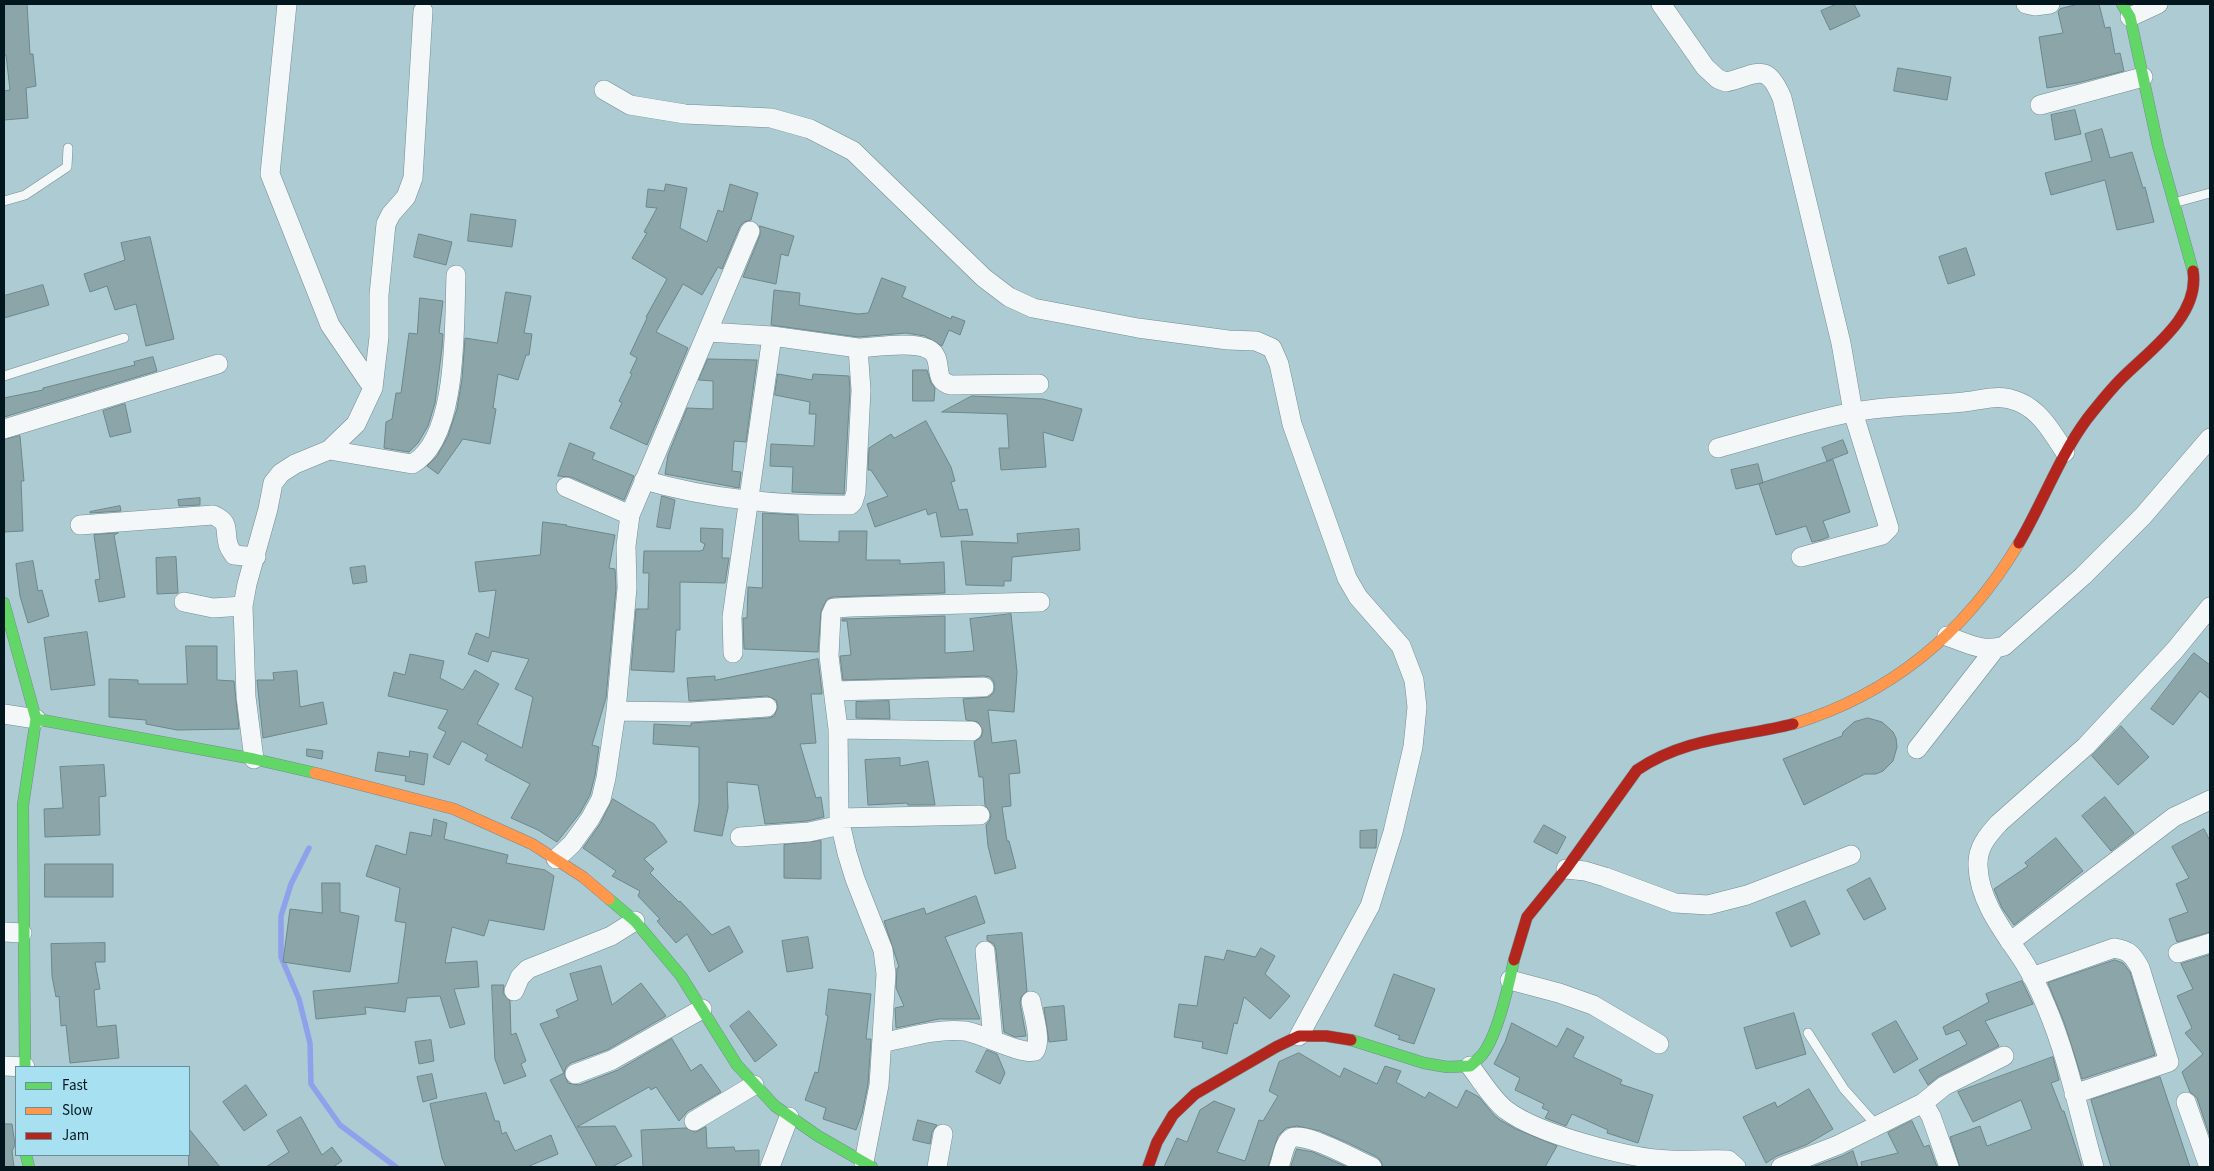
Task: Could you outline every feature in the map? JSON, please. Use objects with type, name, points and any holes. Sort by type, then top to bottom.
[{"type":"street","points":[[287,4],[270,174],[330,325],[373,388]]},
{"type":"street","points":[[1661,4],[1705,67],[1718,79],[1726,82],[1759,72],[1766,74],[1778,87],[1782,98],[1841,343],[1853,412],[1889,528],[1882,535],[1801,558]]},
{"type":"street","points":[[2026,4],[2035,6],[2050,4]]},
{"type":"street","points":[[1148,1167],[1157,1142],[1173,1115],[1195,1094],[1276,1047],[1299,1036],[1326,1036],[1354,1040],[1424,1063],[1447,1067],[1470,1066],[1482,1055],[1492,1035],[1510,980],[1517,945],[1527,917],[1539,899],[1566,869],[1631,776],[1650,759],[1669,750],[1692,742],[1780,727],[1843,705],[1884,686],[1947,636],[1987,590],[2022,539],[2065,452],[2083,424],[2120,381],[2157,344],[2186,309],[2194,291],[2194,273],[2158,146],[2126,10],[2158,4]]},
{"type":"street","points":[[254,759],[246,696],[243,606],[273,482],[288,468],[329,450],[356,424],[373,388],[379,337],[379,295],[386,224],[391,214],[406,197],[413,178],[423,11]]},
{"type":"street","points":[[2040,105],[2143,77]]},
{"type":"street","points":[[604,90],[630,105],[685,114],[727,114],[771,118],[810,129],[853,151],[905,199],[952,249],[984,278],[1009,297],[1033,308],[1138,328],[1228,340],[1256,341],[1272,348],[1279,364],[1292,424],[1347,578],[1358,597],[1401,646],[1414,680],[1416,707],[1413,748],[1383,870],[1370,906],[1299,1036]]},
{"type":"street","points":[[556,859],[582,833],[601,799],[606,778],[616,711],[627,588],[626,546],[630,515],[750,232]]},
{"type":"street","points":[[329,450],[412,464],[421,460],[429,450],[443,418],[450,391],[456,275]]},
{"type":"street","points":[[708,332],[772,336],[858,348],[913,346],[929,349],[936,357],[939,378],[944,383],[951,385],[1039,384]]},
{"type":"street","points":[[734,653],[731,628],[772,336]]},
{"type":"street","points":[[644,480],[679,490],[750,499],[850,505],[856,492],[861,390],[858,348]]},
{"type":"street","points":[[4,429],[218,364]]},
{"type":"street","points":[[1718,448],[1853,412],[1902,405],[1965,402],[1997,396],[2020,402],[2033,410],[2047,425],[2065,452]]},
{"type":"street","points":[[1947,636],[1972,646],[1995,649],[2004,646],[2083,576],[2143,516],[2210,438]]},
{"type":"street","points":[[566,488],[630,515]]},
{"type":"street","points":[[80,525],[213,515],[222,519],[228,530],[228,545],[234,555],[256,556]]},
{"type":"street","points":[[184,602],[213,608],[243,606]]},
{"type":"street","points":[[4,714],[254,759],[348,781],[454,809],[532,844],[583,877],[635,921],[681,976],[737,1065],[754,1086],[789,1117],[868,1165],[879,1085],[886,974],[883,950],[854,879],[840,822],[838,729],[829,656],[831,616],[834,608],[1040,602]]},
{"type":"street","points":[[4,603],[36,719],[23,805],[13,933],[25,1066]]},
{"type":"street","points":[[2094,1167],[2074,1094],[2046,1006],[2032,977],[1988,905],[1978,867],[1979,852],[1987,836],[2086,746],[2170,656],[2210,607]]},
{"type":"street","points":[[1917,749],[1995,649]]},
{"type":"street","points":[[834,691],[984,687]]},
{"type":"street","points":[[616,711],[691,712],[767,706]]},
{"type":"street","points":[[838,729],[972,731]]},
{"type":"street","points":[[2010,942],[2174,817],[2210,800]]},
{"type":"street","points":[[740,837],[809,832],[840,822],[980,814]]},
{"type":"street","points":[[1566,869],[1585,871],[1605,877],[1675,903],[1708,905],[1747,895],[1851,855]]},
{"type":"street","points":[[514,991],[520,977],[528,969],[611,936],[635,921]]},
{"type":"street","points":[[2178,953],[2210,943]]},
{"type":"street","points":[[2032,977],[2114,948],[2125,949],[2133,954],[2140,968],[2169,1062],[2074,1094]]},
{"type":"street","points":[[984,950],[993,1040]]},
{"type":"street","points":[[1510,980],[1559,993],[1593,1005],[1659,1044]]},
{"type":"street","points":[[882,1043],[945,1031],[965,1032],[1029,1053],[1034,1052],[1037,1047],[1037,1040],[1031,1001]]},
{"type":"street","points":[[575,1074],[620,1056],[702,1009]]},
{"type":"street","points":[[1781,1167],[1877,1126],[1923,1103],[1944,1086],[2004,1056]]},
{"type":"street","points":[[1470,1066],[1505,1109],[1523,1120],[1552,1132],[1639,1157],[1670,1160],[1728,1160],[1736,1167]]},
{"type":"street","points":[[694,1121],[754,1086]]},
{"type":"street","points":[[2186,1102],[2209,1167]]},
{"type":"street","points":[[1923,1103],[1931,1116],[1949,1167]]},
{"type":"street","points":[[770,1167],[789,1117]]},
{"type":"street","points":[[937,1167],[943,1134]]},
{"type":"street","points":[[1279,1167],[1288,1142],[1292,1137],[1298,1136],[1311,1139],[1372,1167]]},
{"type":"lane","points":[[4,201],[25,195],[67,167],[68,148]]},
{"type":"lane","points":[[2174,203],[2210,193]]},
{"type":"lane","points":[[4,376],[124,338]]},
{"type":"lane","points":[[1808,1033],[1844,1089],[1877,1126]]},
{"type":"building","points":[[4,4],[27,4],[30,54],[33,54],[36,86],[26,88],[28,118],[4,120],[4,91],[10,90],[6,55],[4,55]]},
{"type":"building","points":[[1837,4],[1854,4],[1860,16],[1830,30],[1821,11]]},
{"type":"building","points":[[2079,4],[2099,4],[2105,28],[2110,27],[2115,54],[2120,53],[2124,71],[2077,83],[2047,88],[2039,37],[2063,33],[2058,12],[2060,9]]},
{"type":"building","points":[[1898,68],[1951,77],[1947,100],[1894,91]]},
{"type":"building","points":[[2075,110],[2081,134],[2055,140],[2051,115]]},
{"type":"building","points":[[2102,129],[2110,158],[2132,152],[2143,188],[2145,187],[2154,222],[2117,230],[2105,180],[2051,195],[2045,173],[2092,161],[2085,134]]},
{"type":"building","points":[[666,184],[687,188],[680,228],[707,242],[718,210],[723,212],[730,184],[758,193],[751,220],[744,222],[740,226],[722,269],[718,267],[702,295],[683,284],[656,332],[688,348],[647,445],[610,428],[622,403],[619,401],[632,374],[630,373],[637,358],[630,354],[646,317],[667,279],[632,258],[647,233],[644,232],[657,208],[646,207],[648,189],[664,191]]},
{"type":"building","points":[[471,214],[516,220],[512,247],[468,241]]},
{"type":"building","points":[[760,226],[794,236],[788,256],[781,254],[776,284],[743,277],[760,235]]},
{"type":"building","points":[[419,234],[452,242],[446,265],[414,257]]},
{"type":"building","points":[[150,237],[174,339],[146,346],[136,304],[115,310],[107,286],[90,292],[84,274],[125,260],[121,243]]},
{"type":"building","points":[[1966,248],[1975,275],[1948,284],[1939,257]]},
{"type":"building","points":[[882,278],[906,287],[902,297],[951,319],[952,316],[965,321],[960,335],[949,330],[942,346],[925,336],[906,333],[858,337],[771,325],[774,290],[800,293],[799,305],[858,314],[868,313]]},
{"type":"building","points":[[43,285],[49,305],[4,318],[4,296]]},
{"type":"building","points":[[506,292],[531,296],[524,333],[532,334],[529,355],[526,355],[518,380],[498,374],[493,408],[496,409],[490,444],[463,439],[438,474],[427,466],[437,456],[448,436],[457,409],[462,379],[465,338],[497,343]]},
{"type":"building","points":[[420,298],[443,301],[439,333],[443,334],[442,348],[435,403],[428,426],[418,443],[409,452],[384,448],[386,422],[392,419],[396,393],[401,393],[409,333],[417,334]]},
{"type":"building","points":[[153,357],[157,371],[4,417],[4,398],[43,390],[43,388],[135,365],[134,362]]},
{"type":"building","points":[[708,359],[757,360],[746,442],[734,441],[732,471],[741,472],[739,488],[665,474],[668,455],[687,408],[713,409],[713,381],[699,380]]},
{"type":"building","points":[[913,370],[927,370],[931,383],[935,388],[934,401],[913,401]]},
{"type":"building","points":[[778,374],[812,380],[813,374],[849,376],[850,390],[844,494],[792,492],[793,467],[770,466],[771,444],[814,446],[816,414],[809,414],[810,402],[775,395]]},
{"type":"building","points":[[972,396],[1043,399],[1082,409],[1073,441],[1043,432],[1046,467],[1001,470],[999,448],[1009,448],[1007,414],[942,412]]},
{"type":"building","points":[[125,404],[131,432],[110,437],[103,411]]},
{"type":"building","points":[[926,421],[951,467],[955,481],[951,482],[959,510],[967,509],[973,535],[941,537],[936,512],[928,515],[926,509],[875,527],[867,504],[888,496],[871,470],[868,470],[869,448],[891,434],[894,438]]},
{"type":"building","points":[[20,436],[24,481],[21,481],[23,531],[4,532],[4,440]]},
{"type":"building","points":[[1843,440],[1848,453],[1827,461],[1822,448]]},
{"type":"building","points":[[570,443],[595,453],[592,459],[634,476],[624,500],[571,477],[558,476]]},
{"type":"building","points":[[1833,460],[1850,512],[1823,521],[1829,537],[1821,540],[1812,542],[1806,526],[1776,535],[1759,484]]},
{"type":"building","points":[[1758,464],[1763,483],[1736,489],[1731,470]]},
{"type":"building","points":[[662,496],[675,500],[670,529],[657,527]]},
{"type":"building","points":[[200,498],[200,505],[179,506],[178,500]]},
{"type":"building","points":[[120,506],[121,511],[90,513],[90,512]]},
{"type":"building","points":[[763,513],[798,515],[799,541],[839,542],[839,531],[867,531],[866,560],[900,560],[900,564],[944,562],[945,593],[833,597],[827,599],[821,611],[818,652],[744,649],[743,618],[747,618],[748,587],[762,588]]},
{"type":"building","points":[[543,522],[615,535],[609,568],[615,569],[616,588],[606,698],[592,745],[599,747],[595,775],[590,795],[580,813],[557,842],[538,830],[511,818],[530,784],[485,760],[488,755],[462,741],[449,765],[433,757],[446,732],[438,728],[448,710],[388,696],[394,672],[405,675],[410,654],[444,661],[440,678],[463,690],[475,670],[499,684],[477,724],[522,748],[533,697],[515,689],[529,659],[492,651],[488,662],[468,654],[476,633],[489,638],[496,590],[479,592],[475,562],[540,555]]},
{"type":"building","points":[[701,528],[723,529],[722,558],[729,558],[725,583],[680,582],[680,630],[676,630],[674,672],[631,670],[636,609],[648,609],[649,573],[643,573],[644,551],[703,550],[705,544],[701,542]]},
{"type":"building","points":[[1079,529],[1080,550],[1012,557],[1011,581],[1004,581],[1004,586],[966,585],[961,541],[1018,543],[1017,534]]},
{"type":"building","points":[[118,533],[114,535],[125,597],[99,602],[95,580],[100,579],[94,535]]},
{"type":"building","points":[[176,557],[178,593],[157,594],[156,558]]},
{"type":"building","points":[[33,561],[38,591],[42,590],[49,616],[28,623],[20,596],[16,564]]},
{"type":"building","points":[[365,566],[367,582],[353,584],[350,568]]},
{"type":"building","points":[[1011,614],[1017,672],[1014,712],[988,710],[992,743],[1016,740],[1020,773],[1009,774],[1011,806],[1002,807],[1007,841],[1009,841],[1016,868],[995,874],[988,846],[986,825],[990,820],[991,814],[985,805],[983,777],[979,777],[974,742],[981,737],[983,731],[978,722],[966,720],[963,699],[989,697],[994,692],[994,682],[990,677],[984,676],[843,680],[840,656],[851,655],[847,621],[842,621],[842,619],[945,616],[945,653],[974,651],[970,619]]},
{"type":"building","points":[[87,632],[95,685],[51,690],[44,638]]},
{"type":"building","points":[[186,646],[217,646],[217,680],[234,681],[239,729],[177,730],[146,724],[146,720],[109,717],[109,679],[138,680],[138,684],[187,684]]},
{"type":"building","points":[[2194,653],[2210,665],[2210,699],[2200,691],[2173,725],[2151,709]]},
{"type":"building","points":[[818,659],[822,694],[811,694],[816,743],[800,744],[816,798],[821,797],[824,817],[807,821],[765,824],[758,785],[727,782],[728,808],[722,836],[694,831],[699,803],[699,747],[653,744],[654,724],[691,726],[691,723],[768,718],[774,716],[778,707],[776,700],[767,696],[689,701],[687,678],[715,676],[715,680]]},
{"type":"building","points":[[297,671],[300,707],[323,702],[327,724],[263,738],[257,680],[274,680],[273,673]]},
{"type":"building","points":[[889,701],[890,719],[856,718],[856,702]]},
{"type":"building","points":[[1868,718],[1882,722],[1893,732],[1897,747],[1893,761],[1883,771],[1876,774],[1865,774],[1804,805],[1783,759],[1842,736],[1843,732],[1854,722]]},
{"type":"building","points":[[2121,726],[2149,757],[2118,785],[2092,756]]},
{"type":"building","points":[[307,749],[323,751],[322,759],[307,756]]},
{"type":"building","points":[[410,751],[428,754],[424,785],[405,781],[406,776],[375,771],[378,752],[409,757]]},
{"type":"building","points":[[900,758],[900,766],[928,761],[935,805],[908,805],[907,803],[868,805],[865,760]]},
{"type":"building","points":[[104,765],[106,796],[99,797],[100,835],[45,837],[44,809],[63,808],[60,767]]},
{"type":"building","points":[[2105,797],[2134,833],[2111,851],[2082,816]]},
{"type":"building","points":[[613,799],[654,824],[667,842],[644,859],[654,869],[650,873],[712,935],[729,926],[743,952],[709,972],[687,934],[676,943],[657,921],[660,919],[638,896],[640,891],[612,876],[616,871],[583,848],[600,824]]},
{"type":"building","points":[[434,819],[447,823],[444,839],[508,855],[506,863],[545,870],[554,876],[544,930],[489,920],[484,936],[452,927],[445,963],[477,961],[479,987],[454,989],[465,1024],[450,1028],[440,996],[407,998],[405,1012],[365,1007],[366,1014],[316,1019],[313,991],[398,983],[406,923],[395,921],[400,888],[366,876],[376,845],[406,855],[410,832],[431,836]]},
{"type":"building","points":[[1544,825],[1566,837],[1557,854],[1534,842]]},
{"type":"building","points":[[2204,829],[2210,841],[2210,932],[2177,942],[2169,919],[2188,912],[2176,884],[2189,878],[2172,847]]},
{"type":"building","points":[[1377,830],[1376,848],[1360,848],[1360,831]]},
{"type":"building","points":[[2056,838],[2083,871],[2014,925],[2002,908],[1994,889],[2028,866],[2025,863]]},
{"type":"building","points":[[821,841],[821,879],[784,878],[784,845]]},
{"type":"building","points":[[45,864],[113,864],[113,897],[45,897]]},
{"type":"building","points":[[1870,878],[1886,909],[1864,920],[1847,890]]},
{"type":"building","points":[[322,883],[340,883],[340,912],[359,916],[350,972],[283,962],[290,909],[322,913]]},
{"type":"building","points":[[976,896],[985,923],[945,937],[980,1019],[939,1019],[896,1028],[895,1008],[904,1006],[896,988],[897,968],[899,967],[884,921],[924,908],[926,914]]},
{"type":"building","points":[[1805,901],[1820,934],[1791,947],[1776,913]]},
{"type":"building","points":[[1022,933],[1027,991],[1021,997],[1020,1003],[1026,1036],[1015,1037],[1004,1032],[996,950],[994,944],[987,940],[987,936]]},
{"type":"building","points":[[808,937],[813,968],[787,972],[782,941]]},
{"type":"building","points":[[105,943],[105,962],[95,962],[100,989],[94,990],[97,1027],[116,1025],[119,1058],[70,1063],[66,1025],[61,1026],[59,996],[56,997],[52,976],[51,944]]},
{"type":"building","points":[[1261,948],[1275,956],[1265,974],[1290,996],[1270,1019],[1244,997],[1237,1024],[1234,1023],[1227,1054],[1202,1048],[1203,1042],[1174,1037],[1179,1004],[1197,1006],[1205,956],[1224,960],[1227,950],[1255,957]]},
{"type":"building","points":[[2210,955],[2210,1137],[2197,1098],[2190,1092],[2182,1072],[2203,1054],[2185,1033],[2192,1028],[2177,996],[2193,989],[2181,964]]},
{"type":"building","points":[[2115,960],[2123,963],[2130,972],[2155,1055],[2082,1079],[2064,1022],[2048,983]]},
{"type":"building","points":[[601,966],[612,1005],[641,983],[666,1016],[607,1050],[571,1063],[566,1067],[564,1073],[540,1024],[559,1017],[556,1010],[578,1000],[570,974]]},
{"type":"building","points":[[1394,974],[1435,989],[1414,1044],[1398,1039],[1400,1036],[1375,1026]]},
{"type":"building","points":[[2022,981],[2033,1004],[1985,1021],[1999,1046],[1939,1076],[1928,1085],[1919,1070],[1967,1044],[1959,1030],[1946,1035],[1943,1027],[1989,1002],[1986,994]]},
{"type":"building","points":[[492,985],[504,985],[503,993],[510,1001],[511,1035],[516,1033],[526,1061],[521,1064],[526,1076],[504,1084],[495,1059]]},
{"type":"building","points":[[829,989],[871,994],[866,1039],[871,1039],[868,1084],[862,1114],[856,1130],[823,1119],[826,1108],[805,1100],[815,1072],[818,1073],[828,1016],[826,1015]]},
{"type":"building","points":[[1064,1006],[1067,1040],[1049,1042],[1044,1008]]},
{"type":"building","points":[[749,1011],[777,1045],[755,1062],[730,1026]]},
{"type":"building","points":[[1794,1013],[1806,1054],[1756,1069],[1744,1028]]},
{"type":"building","points":[[1896,1021],[1918,1059],[1894,1073],[1872,1034]]},
{"type":"building","points":[[1512,1023],[1557,1047],[1567,1028],[1584,1037],[1573,1057],[1622,1080],[1620,1084],[1653,1095],[1638,1143],[1607,1133],[1608,1130],[1572,1114],[1566,1126],[1545,1118],[1549,1111],[1542,1108],[1544,1104],[1515,1090],[1520,1078],[1494,1064]]},
{"type":"building","points":[[672,1039],[691,1071],[701,1064],[721,1092],[688,1111],[679,1121],[656,1087],[651,1090],[649,1087],[577,1127],[615,1126],[632,1156],[612,1167],[597,1167],[550,1080],[564,1073],[568,1083],[579,1085],[618,1070]]},
{"type":"building","points":[[431,1040],[434,1061],[419,1064],[415,1042]]},
{"type":"building","points":[[987,1050],[997,1054],[1005,1073],[1000,1084],[976,1072]]},
{"type":"building","points":[[1299,1053],[1340,1077],[1344,1068],[1377,1084],[1385,1066],[1401,1071],[1396,1082],[1425,1098],[1429,1092],[1457,1108],[1466,1090],[1479,1097],[1500,1120],[1516,1129],[1557,1146],[1545,1167],[1383,1167],[1377,1157],[1348,1143],[1320,1131],[1297,1126],[1286,1128],[1278,1136],[1268,1167],[1164,1167],[1177,1138],[1187,1142],[1200,1110],[1214,1101],[1235,1109],[1217,1152],[1245,1161],[1259,1120],[1263,1121],[1278,1096],[1269,1091],[1279,1062]]},
{"type":"building","points":[[2053,1057],[2059,1080],[2051,1083],[2062,1111],[2064,1111],[2082,1167],[1960,1167],[1950,1137],[1980,1126],[1987,1146],[2032,1129],[2021,1100],[1973,1122],[1958,1092]]},
{"type":"building","points":[[432,1074],[437,1098],[423,1102],[417,1077]]},
{"type":"building","points":[[2160,1077],[2190,1167],[2111,1167],[2091,1100]]},
{"type":"building","points":[[246,1085],[267,1115],[244,1131],[223,1102]]},
{"type":"building","points":[[1809,1089],[1833,1129],[1806,1145],[1777,1156],[1766,1163],[1743,1117],[1775,1102],[1777,1107]]},
{"type":"building","points":[[486,1093],[495,1121],[499,1121],[502,1134],[506,1132],[515,1151],[551,1135],[558,1154],[527,1167],[446,1167],[442,1158],[430,1104]]},
{"type":"building","points":[[301,1117],[322,1155],[332,1147],[342,1161],[333,1167],[266,1167],[289,1152],[277,1131]]},
{"type":"building","points":[[918,1120],[937,1125],[932,1132],[930,1144],[913,1140]]},
{"type":"building","points":[[1912,1121],[1924,1147],[1929,1145],[1937,1167],[1862,1167],[1861,1162],[1898,1153],[1888,1133]]},
{"type":"building","points":[[4,1124],[12,1124],[15,1145],[12,1151],[14,1167],[4,1167]]},
{"type":"building","points":[[706,1127],[707,1148],[734,1147],[735,1151],[759,1150],[759,1167],[643,1167],[641,1130],[686,1128],[695,1132]]},
{"type":"building","points":[[190,1130],[220,1167],[189,1167],[190,1156]]},
{"type":"building","points":[[1297,1149],[1313,1152],[1347,1167],[1291,1167]]},
{"type":"building","points":[[1853,1151],[1858,1167],[1812,1167],[1842,1156]]},
{"type":"waterway","points":[[309,848],[291,884],[281,916],[281,957],[299,999],[310,1043],[311,1084],[340,1125],[396,1167]]},
{"type":"traffic: fast","points":[[2122,4],[2130,17],[2158,146],[2193,271]]},
{"type":"traffic: fast","points":[[4,603],[36,719],[254,759],[315,773]]},
{"type":"traffic: fast","points":[[25,1066],[23,805],[36,719]]},
{"type":"traffic: fast","points":[[609,899],[635,921],[681,976],[737,1065],[775,1106],[818,1136],[872,1167]]},
{"type":"traffic: fast","points":[[1351,1040],[1424,1063],[1447,1067],[1470,1066],[1482,1055],[1493,1036],[1502,1010],[1514,960]]},
{"type":"traffic: fast","points":[[26,1156],[29,1167]]},
{"type":"traffic: slow","points":[[1793,724],[1863,696],[1923,656],[1975,605],[2019,543]]},
{"type":"traffic: slow","points":[[315,773],[454,809],[532,844],[583,877],[609,899]]},
{"type":"traffic: jam","points":[[2019,543],[2068,449],[2087,419],[2122,378],[2171,331],[2181,317],[2189,303],[2193,287],[2193,271]]},
{"type":"traffic: jam","points":[[1514,960],[1527,917],[1566,869],[1637,770],[1655,759],[1693,745],[1793,724]]},
{"type":"traffic: jam","points":[[1148,1167],[1157,1142],[1173,1115],[1195,1094],[1276,1047],[1299,1036],[1326,1036],[1351,1040]]}]
